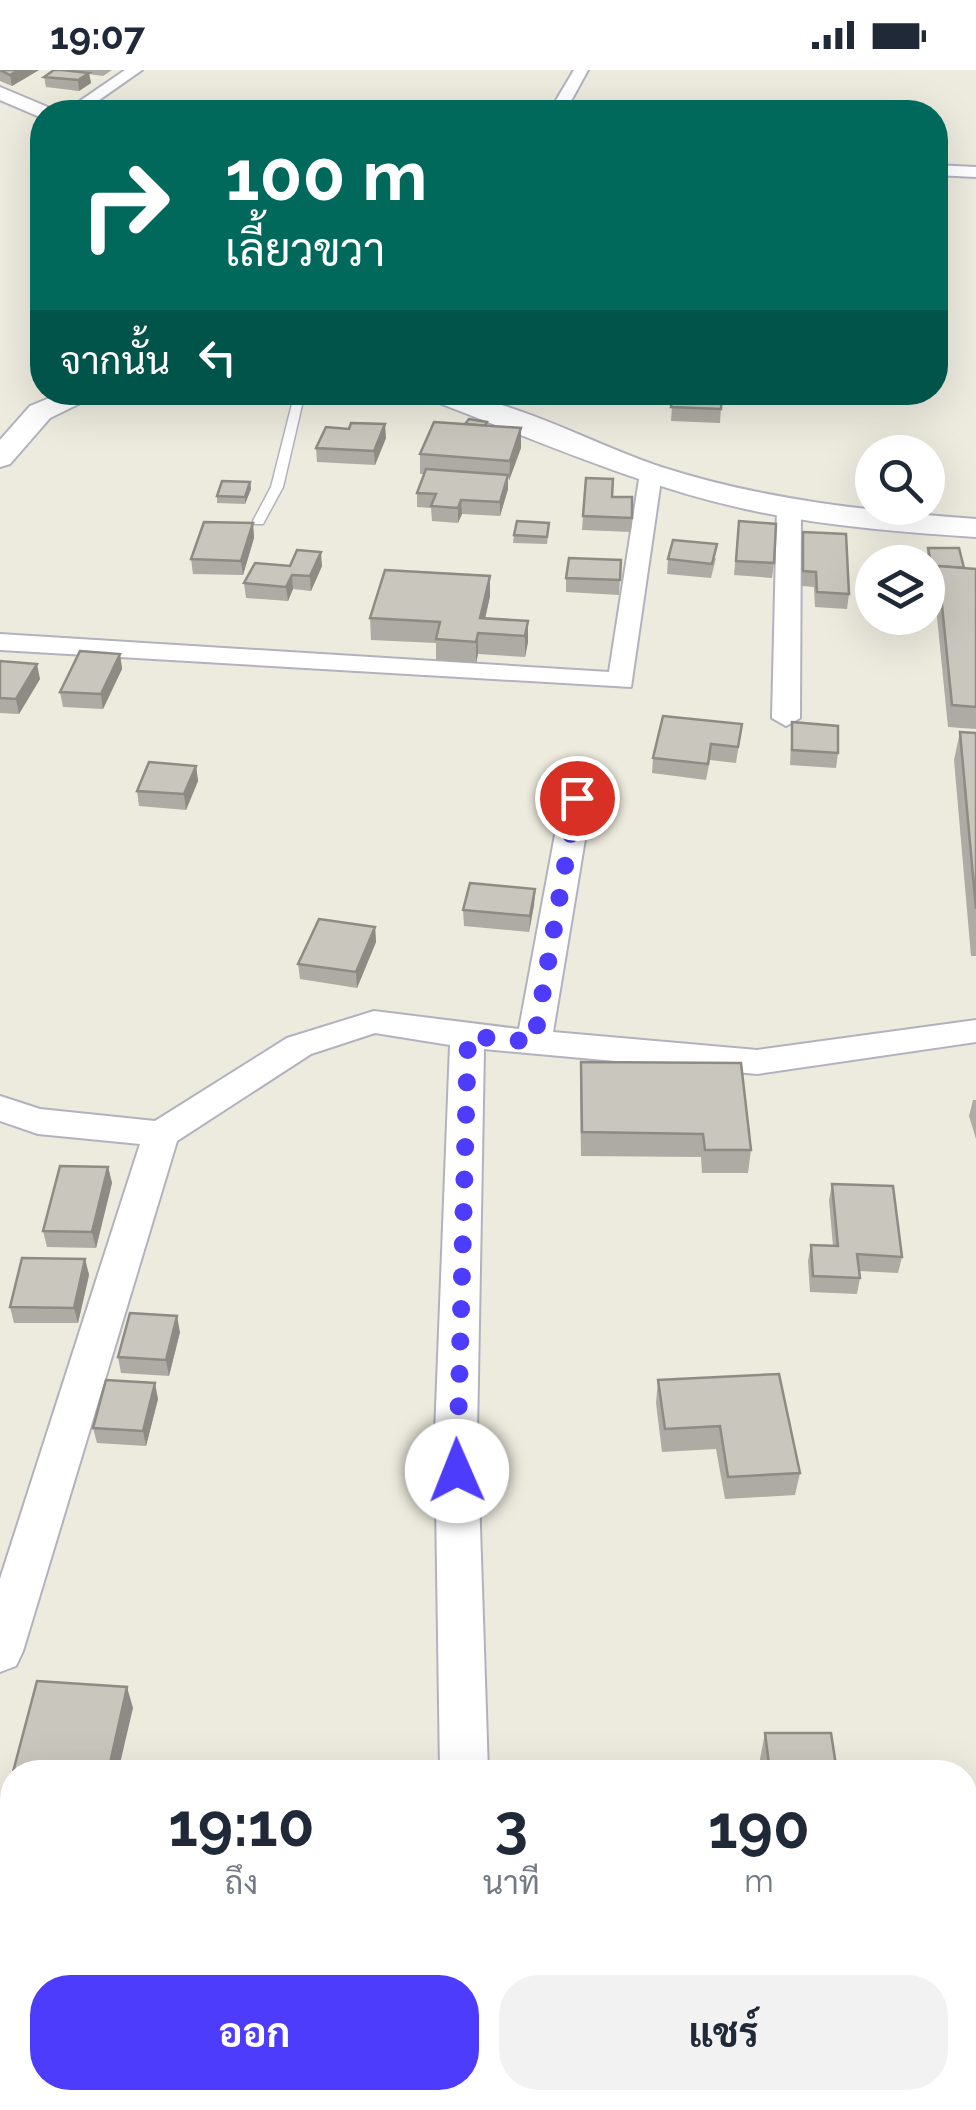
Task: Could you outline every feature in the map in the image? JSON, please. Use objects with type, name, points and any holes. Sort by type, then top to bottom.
[{"type":"street","points":[[90,100],[134,70]]},
{"type":"street","points":[[564,100],[581,70]]},
{"type":"street","points":[[0,93],[30,107]]},
{"type":"street","points":[[948,171],[976,172]]},
{"type":"street","points":[[0,458],[40,412],[58,405]]},
{"type":"street","points":[[471,405],[651,473],[789,508],[976,528]]},
{"type":"street","points":[[0,642],[621,681],[651,473]]},
{"type":"street","points":[[786,718],[789,508]]},
{"type":"street","points":[[534,1042],[577,798]]},
{"type":"street","points":[[0,1108],[38,1120],[162,1134],[300,1046],[374,1022],[468,1036],[757,1062],[976,1031]]},
{"type":"street","points":[[464,1760],[456,1434],[468,1036]]},
{"type":"street","points":[[0,1651],[162,1134]]},
{"type":"lane","points":[[259,521],[277,487],[297,405]]},
{"type":"building","points":[[54,70],[89,73],[78,80],[44,77]]},
{"type":"building","points":[[671,405],[721,405],[721,409]]},
{"type":"building","points":[[469,419],[487,422],[485,426],[465,424]]},
{"type":"building","points":[[434,422],[521,428],[510,461],[420,454]]},
{"type":"building","points":[[351,423],[385,424],[374,451],[316,448],[326,427],[349,429]]},
{"type":"building","points":[[426,469],[508,475],[500,502],[461,500],[458,508],[431,506],[436,494],[417,493]]},
{"type":"building","points":[[586,478],[613,479],[612,497],[632,497],[632,518],[583,516]]},
{"type":"building","points":[[222,481],[250,482],[245,497],[217,496]]},
{"type":"building","points":[[517,521],[549,523],[547,537],[514,535]]},
{"type":"building","points":[[739,521],[776,524],[774,563],[736,561]]},
{"type":"building","points":[[204,522],[253,523],[241,561],[191,559]]},
{"type":"building","points":[[803,532],[846,534],[849,594],[817,592],[816,572],[803,571]]},
{"type":"building","points":[[673,540],[717,544],[712,564],[668,559]]},
{"type":"building","points":[[945,548],[959,548],[964,568],[945,567]]},
{"type":"building","points":[[297,550],[321,552],[310,576],[292,575],[286,587],[244,583],[255,563],[290,566]]},
{"type":"building","points":[[569,558],[621,560],[620,580],[566,578]]},
{"type":"building","points":[[945,567],[976,569],[976,707],[952,705],[945,635]]},
{"type":"building","points":[[385,570],[490,576],[480,618],[528,621],[525,636],[478,633],[476,642],[436,639],[440,622],[370,618]]},
{"type":"building","points":[[80,651],[120,654],[101,694],[60,692]]},
{"type":"building","points":[[0,661],[37,664],[16,699],[0,698]]},
{"type":"building","points":[[663,716],[742,724],[738,747],[711,744],[708,764],[653,758]]},
{"type":"building","points":[[792,722],[838,726],[838,753],[792,750]]},
{"type":"building","points":[[960,732],[976,733],[976,909]]},
{"type":"building","points":[[149,762],[196,766],[184,794],[137,791]]},
{"type":"building","points":[[470,883],[535,889],[530,916],[463,910]]},
{"type":"building","points":[[319,919],[375,927],[356,972],[298,964]]},
{"type":"building","points":[[581,1062],[741,1063],[751,1150],[705,1150],[703,1134],[582,1132]]},
{"type":"building","points":[[60,1166],[108,1167],[92,1232],[43,1231]]},
{"type":"building","points":[[832,1184],[893,1186],[902,1257],[857,1254],[860,1278],[813,1276],[811,1245],[838,1246]]},
{"type":"building","points":[[22,1258],[85,1259],[74,1308],[10,1307]]},
{"type":"building","points":[[130,1313],[177,1316],[166,1360],[118,1357]]},
{"type":"building","points":[[779,1374],[800,1473],[728,1477],[720,1426],[665,1429],[658,1380]]},
{"type":"building","points":[[106,1380],[155,1383],[143,1431],[93,1428]]},
{"type":"building","points":[[37,1681],[127,1687],[111,1760],[16,1760]]},
{"type":"building","points":[[765,1733],[831,1733],[835,1760],[768,1760]]},
{"type":"route","points":[[457,1471],[468,1036],[534,1042],[577,798]]}]
